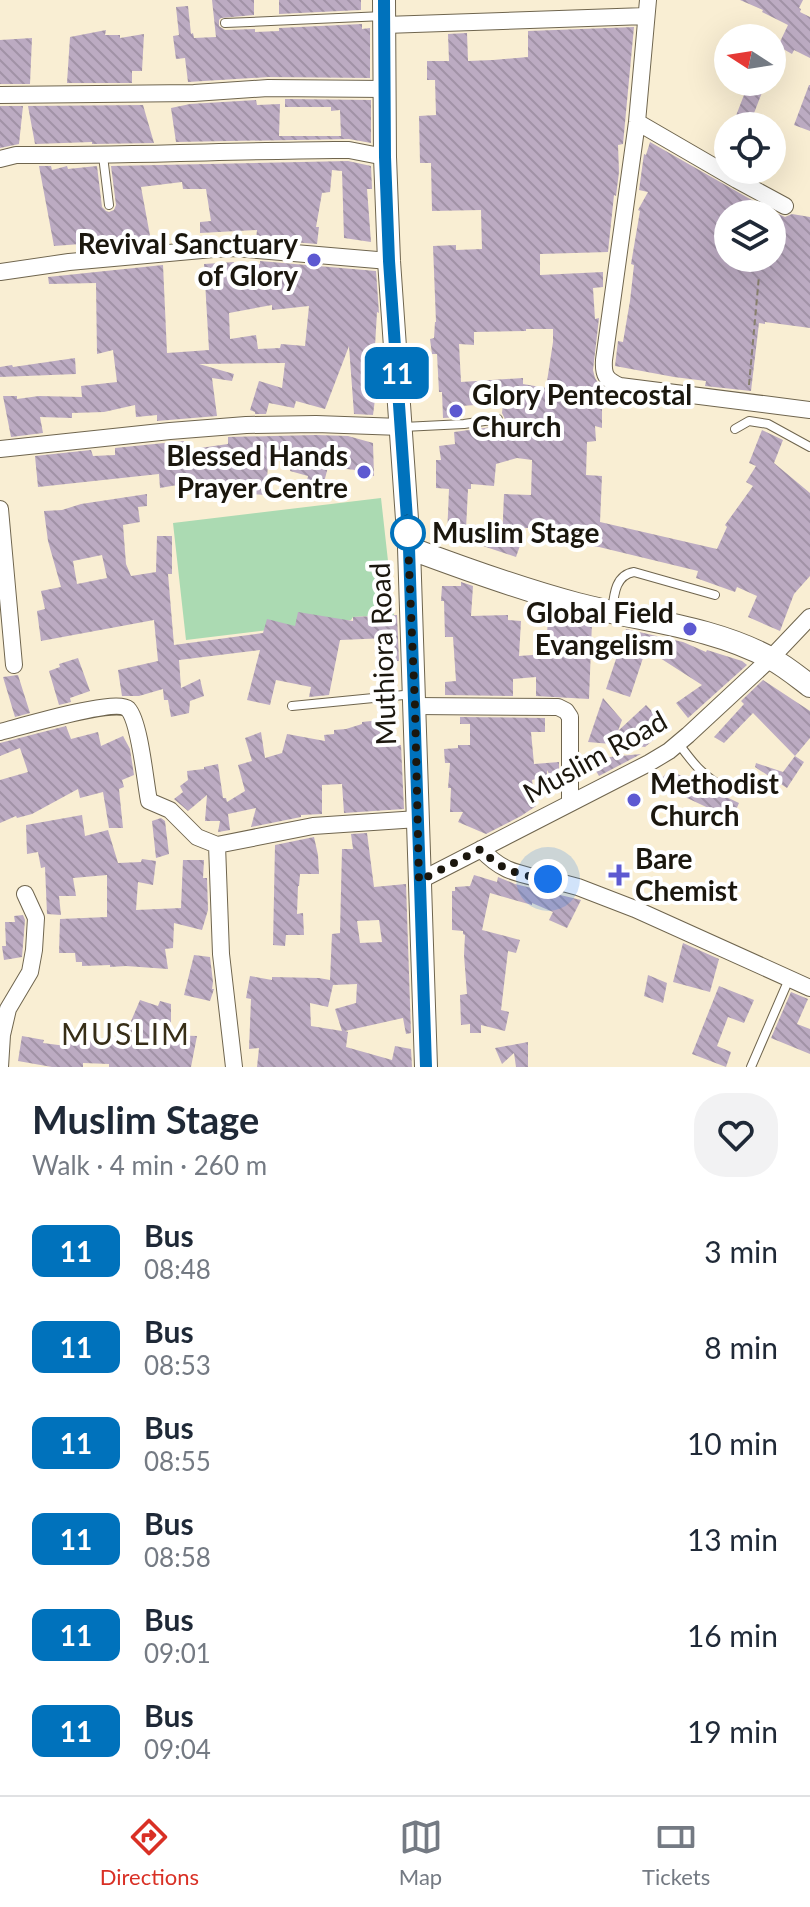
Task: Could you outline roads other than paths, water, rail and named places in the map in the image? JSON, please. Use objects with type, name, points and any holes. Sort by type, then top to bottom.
[{"type":"street","points":[[385,14],[647,8],[637,122],[604,360],[605,376],[620,386],[810,410]]},
{"type":"street","name":"Muthiora Road","points":[[385,14],[389,261],[409,548],[426,1067]]},
{"type":"street","points":[[0,95],[194,93],[268,88],[385,89]]},
{"type":"street","points":[[637,122],[774,200]]},
{"type":"street","points":[[0,159],[16,155],[334,150],[385,157]]},
{"type":"street","points":[[0,272],[69,262],[235,248],[389,261]]},
{"type":"street","points":[[0,449],[246,425],[401,427]]},
{"type":"street","points":[[0,509],[3,583],[14,665]]},
{"type":"street","points":[[409,548],[507,584],[699,632],[749,648],[771,658],[810,686]]},
{"type":"street","name":"Muslim Road","points":[[419,881],[649,763],[678,743],[771,658],[810,617]]},
{"type":"street","points":[[415,700],[558,707],[566,711],[570,717],[570,802]]},
{"type":"street","points":[[0,732],[99,707],[121,705],[128,710],[139,739],[149,801],[170,810],[197,837],[217,845],[313,826],[418,819]]},
{"type":"street","points":[[217,845],[221,954],[234,1067]]},
{"type":"street","points":[[481,849],[493,863],[503,868],[578,887],[635,909],[810,988]]},
{"type":"street","points":[[0,1067],[8,1009],[30,972],[34,950],[36,918],[25,894]]},
{"type":"lane","points":[[225,23],[385,14]]},
{"type":"lane","points":[[103,156],[109,205]]},
{"type":"lane","points":[[401,427],[498,419]]},
{"type":"lane","points":[[735,429],[749,421],[768,424],[810,447]]},
{"type":"lane","points":[[612,612],[619,579],[626,573],[634,572],[715,595]]},
{"type":"lane","points":[[292,706],[415,700]]},
{"type":"lane","points":[[678,743],[706,776],[726,788]]},
{"type":"lane","points":[[751,1067],[789,979]]},
{"type":"place","name":"Revival Sanctuary of Glory","points":[[314,260]]},
{"type":"place","name":"Glory Pentecostal Church","points":[[456,411]]},
{"type":"place","name":"Blessed Hands Prayer Centre","points":[[364,472]]},
{"type":"place","name":"Muslim Stage","points":[[408,533]]},
{"type":"place","name":"Global Field Evangelism","points":[[690,629]]},
{"type":"place","name":"Methodist Church","points":[[634,800]]},
{"type":"place","name":"Bare Chemist","points":[[619,875]]},
{"type":"district","name":"MUSLIM","points":[[126,1035]]}]
